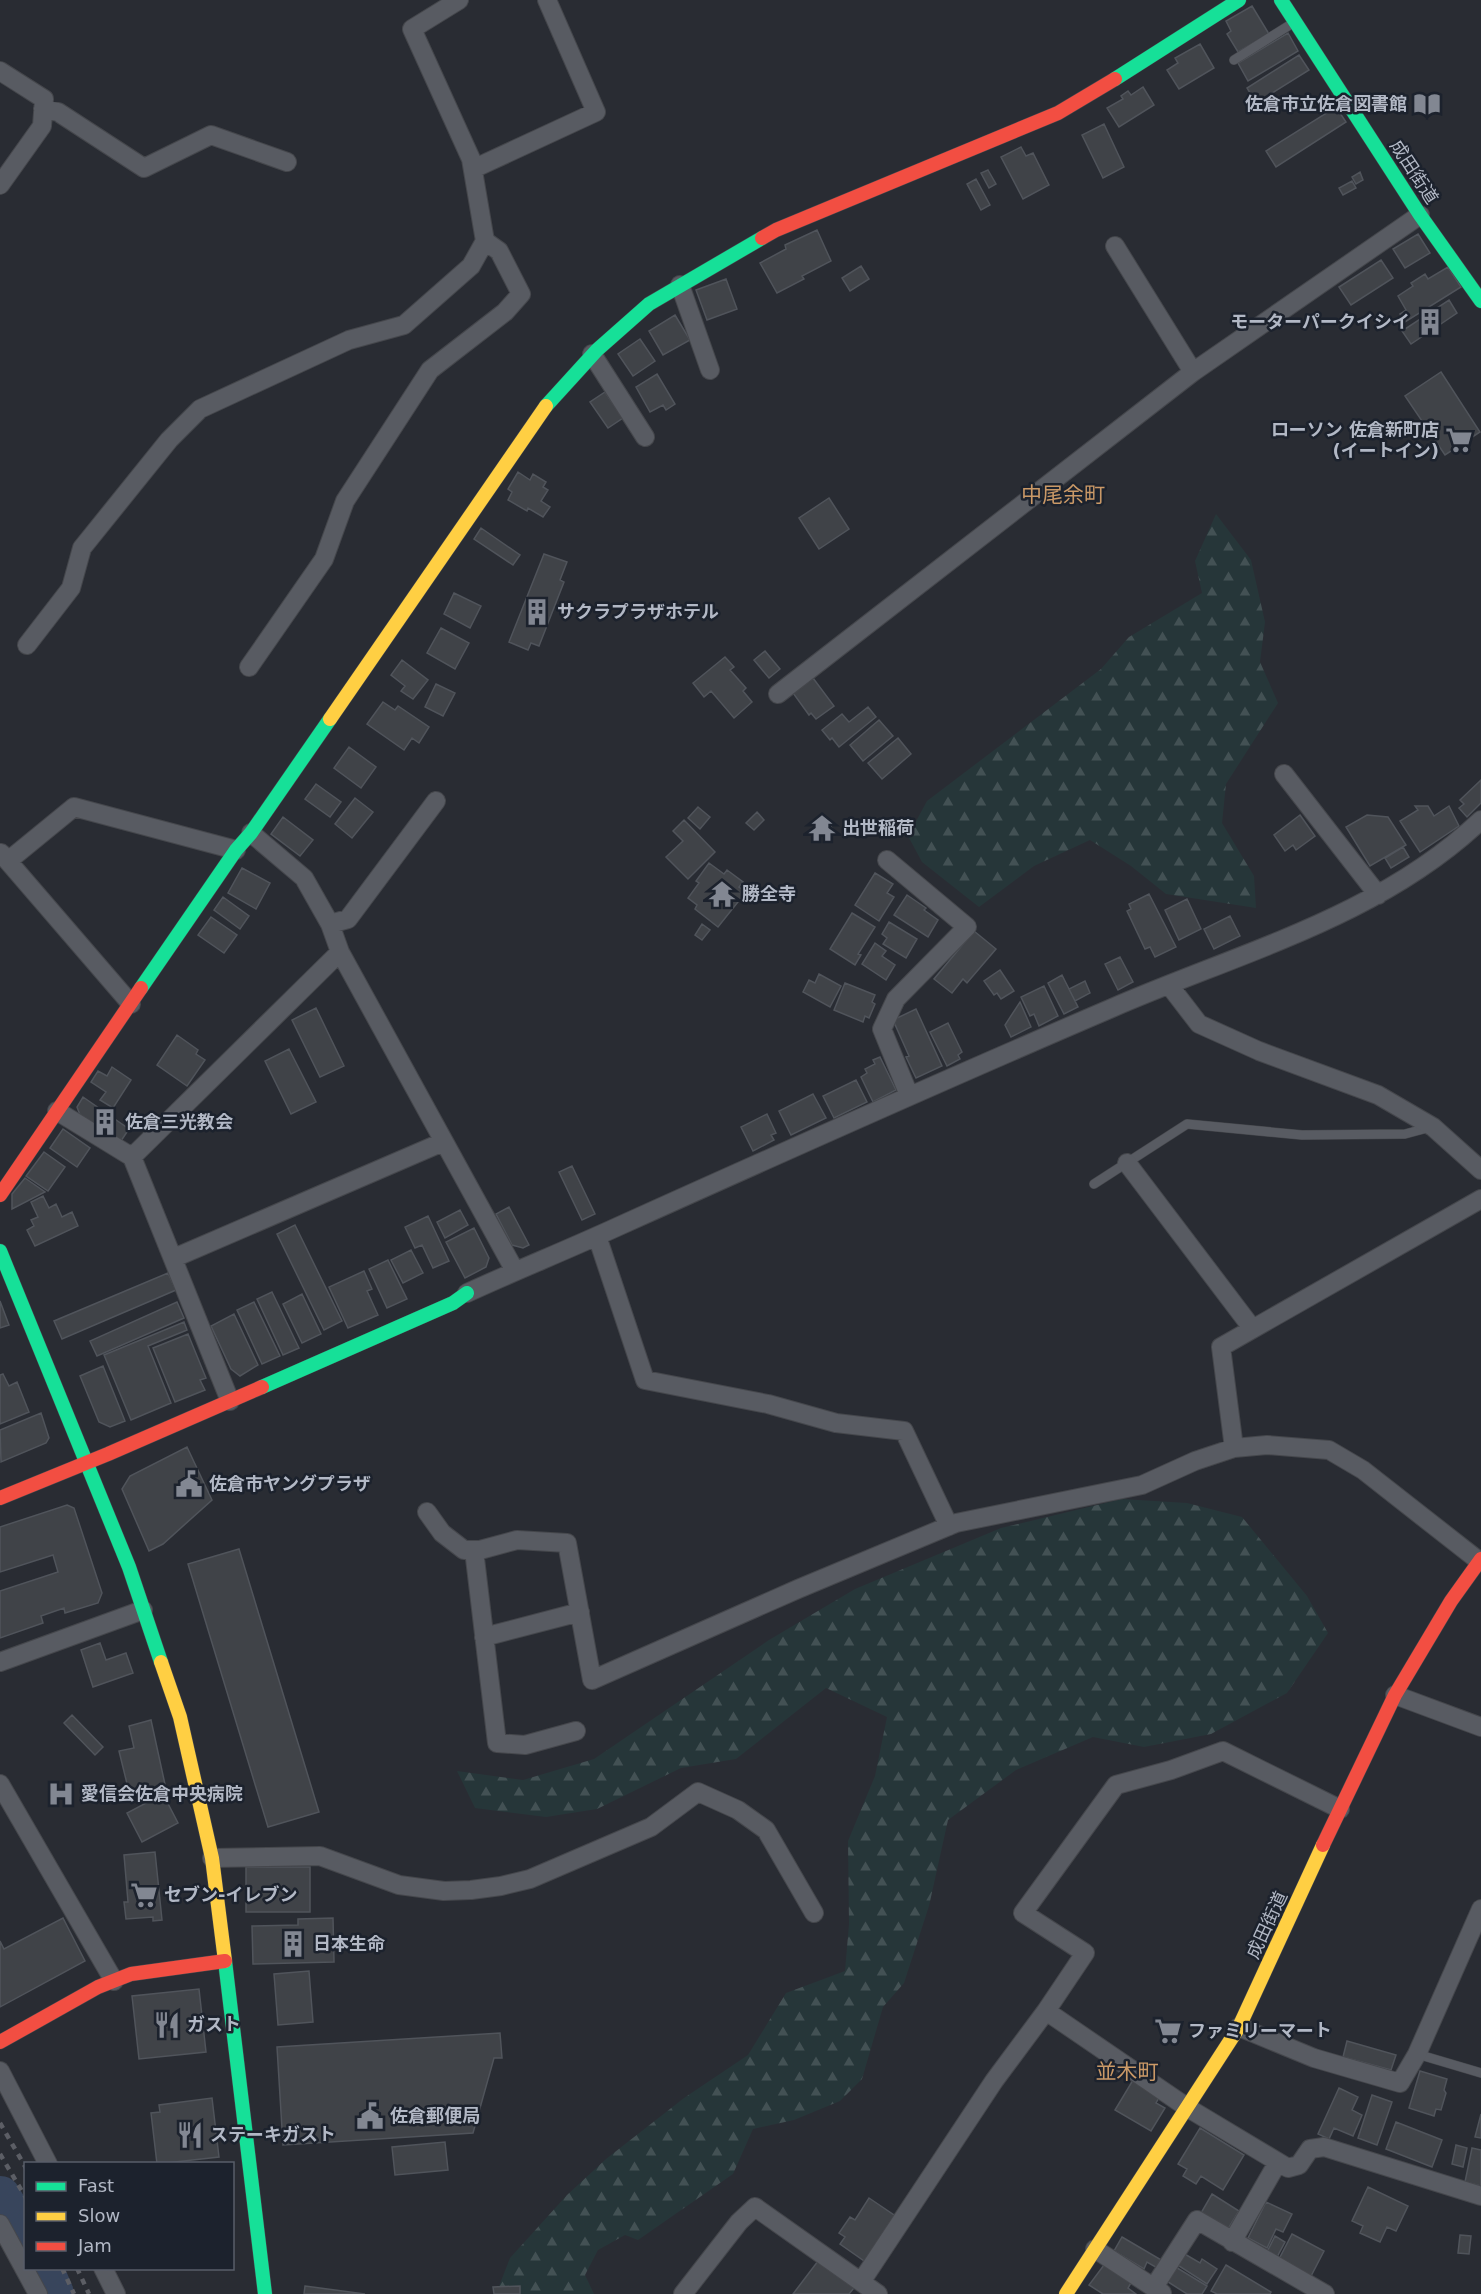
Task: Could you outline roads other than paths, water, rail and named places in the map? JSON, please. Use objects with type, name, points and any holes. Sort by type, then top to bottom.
[{"type":"main road","points":[[0,1195],[236,850],[251,833],[549,402],[592,354],[649,304],[776,230],[1058,113],[1132,69],[1239,0]]},
{"type":"main road","name":"成田街道","points":[[1281,0],[1420,215],[1481,301]]},
{"type":"main road","points":[[0,1251],[129,1567],[180,1718],[212,1858],[265,2294]]},
{"type":"main road","points":[[0,1498],[230,1401],[453,1303],[467,1293]]},
{"type":"main road","name":"成田街道","points":[[1066,2294],[1239,2027],[1395,1695],[1451,1601],[1480,1560]]},
{"type":"main road","points":[[0,2042],[98,1987],[131,1974],[225,1961]]},
{"type":"street","points":[[27,645],[71,588],[82,548],[169,440],[200,409],[349,340],[404,325],[471,266],[485,241],[471,159],[412,29],[459,0]]},
{"type":"street","points":[[473,169],[596,112],[546,0]]},
{"type":"street","points":[[0,70],[44,99],[42,126],[0,185]]},
{"type":"street","points":[[43,109],[58,112],[144,168],[211,135],[287,162]]},
{"type":"street","points":[[778,694],[1193,372],[1420,215]]},
{"type":"street","points":[[249,667],[324,559],[345,501],[430,370],[505,312],[521,294],[499,251],[485,241]]},
{"type":"street","points":[[1116,246],[1193,372]]},
{"type":"street","points":[[680,285],[710,369]]},
{"type":"street","points":[[592,354],[645,437]]},
{"type":"street","points":[[1284,774],[1378,895]]},
{"type":"street","points":[[330,924],[348,919],[436,801]]},
{"type":"street","points":[[131,1004],[4,857],[74,807],[236,850]]},
{"type":"street","points":[[467,1293],[909,1095],[1359,906],[1410,876],[1481,820]]},
{"type":"street","points":[[251,833],[304,878],[330,924],[340,952],[516,1271]]},
{"type":"street","points":[[887,860],[967,927],[896,999],[882,1029],[909,1095]]},
{"type":"street","points":[[132,1157],[340,952]]},
{"type":"street","points":[[1168,985],[1199,1024],[1259,1051],[1378,1095],[1433,1127],[1481,1170]]},
{"type":"street","points":[[57,1111],[132,1157],[230,1401]]},
{"type":"street","points":[[174,1258],[443,1142]]},
{"type":"street","points":[[1127,1163],[1252,1328]]},
{"type":"street","points":[[1234,1448],[1221,1347],[1481,1199]]},
{"type":"street","points":[[597,1236],[645,1380],[768,1404],[836,1422],[904,1431],[949,1526]]},
{"type":"street","points":[[427,1512],[442,1533],[464,1550],[474,1550],[517,1540],[567,1543],[592,1680],[798,1589],[949,1526],[1142,1485],[1195,1461],[1234,1448],[1267,1445],[1329,1450],[1363,1470],[1480,1560]]},
{"type":"street","points":[[474,1550],[497,1743],[525,1745],[576,1731]]},
{"type":"street","points":[[0,1662],[143,1610]]},
{"type":"street","points":[[484,1637],[580,1612]]},
{"type":"street","points":[[1395,1695],[1481,1727]]},
{"type":"street","points":[[861,2282],[994,2081],[1046,2011],[1084,1953],[1023,1913],[1116,1785],[1171,1770],[1222,1751],[1340,1809]]},
{"type":"street","points":[[0,1784],[114,1981]]},
{"type":"street","points":[[212,1858],[320,1856],[399,1885],[444,1892],[501,1886],[530,1879],[651,1827],[698,1792],[738,1810],[766,1830],[814,1913]]},
{"type":"street","points":[[1239,2027],[1314,2058],[1400,2084],[1417,2054],[1481,1910]]},
{"type":"street","points":[[1046,2011],[1188,2108],[1288,2168],[1299,2165],[1310,2149],[1324,2147],[1481,2196]]},
{"type":"street","points":[[0,2071],[47,2162]]},
{"type":"street","points":[[1232,2242],[1278,2163]]},
{"type":"street","points":[[683,2294],[739,2222],[755,2207],[878,2294]]},
{"type":"street","points":[[1095,2249],[1159,2291],[1197,2220],[1325,2294]]},
{"type":"street","points":[[0,2224],[24,2268]]},
{"type":"street","points":[[25,2270],[38,2294]]},
{"type":"street","points":[[104,2270],[117,2294]]},
{"type":"lane","points":[[1234,60],[1296,22]]},
{"type":"lane","points":[[1094,1184],[1187,1125],[1302,1135],[1405,1134],[1433,1127]]},
{"type":"lane","points":[[1417,2054],[1481,2073]]},
{"type":"waterway","points":[[0,2197],[24,2237]]},
{"type":"waterway","points":[[43,2270],[53,2294]]},
{"type":"railway","points":[[0,2123],[24,2165]]},
{"type":"railway","points":[[0,2154],[24,2195]]},
{"type":"railway","points":[[63,2270],[74,2294]]},
{"type":"railway","points":[[78,2270],[89,2294]]},
{"type":"place","name":"佐倉市立佐倉図書館","points":[[1427,104]]},
{"type":"place","name":"モーターパークイシイ","points":[[1430,322]]},
{"type":"place","name":"ローソン 佐倉新町店 (イートイン)","points":[[1459,440]]},
{"type":"place","name":"サクラプラザホテル","points":[[537,612]]},
{"type":"place","name":"出世稲荷","points":[[822,828]]},
{"type":"place","name":"勝全寺","points":[[722,894]]},
{"type":"place","name":"佐倉三光教会","points":[[105,1122]]},
{"type":"place","name":"佐倉市ヤングプラザ","points":[[189,1484]]},
{"type":"place","name":"愛信会佐倉中央病院","points":[[61,1794]]},
{"type":"place","name":"セブン-イレブン","points":[[144,1895]]},
{"type":"place","name":"日本生命","points":[[293,1944]]},
{"type":"place","name":"ガスト","points":[[167,2025]]},
{"type":"place","name":"ファミリーマート","points":[[1168,2031]]},
{"type":"place","name":"佐倉郵便局","points":[[370,2116]]},
{"type":"place","name":"ステーキガスト","points":[[190,2135]]},
{"type":"district","name":"中尾余町","points":[[1063,495]]},
{"type":"district","name":"並木町","points":[[1127,2072]]}]
